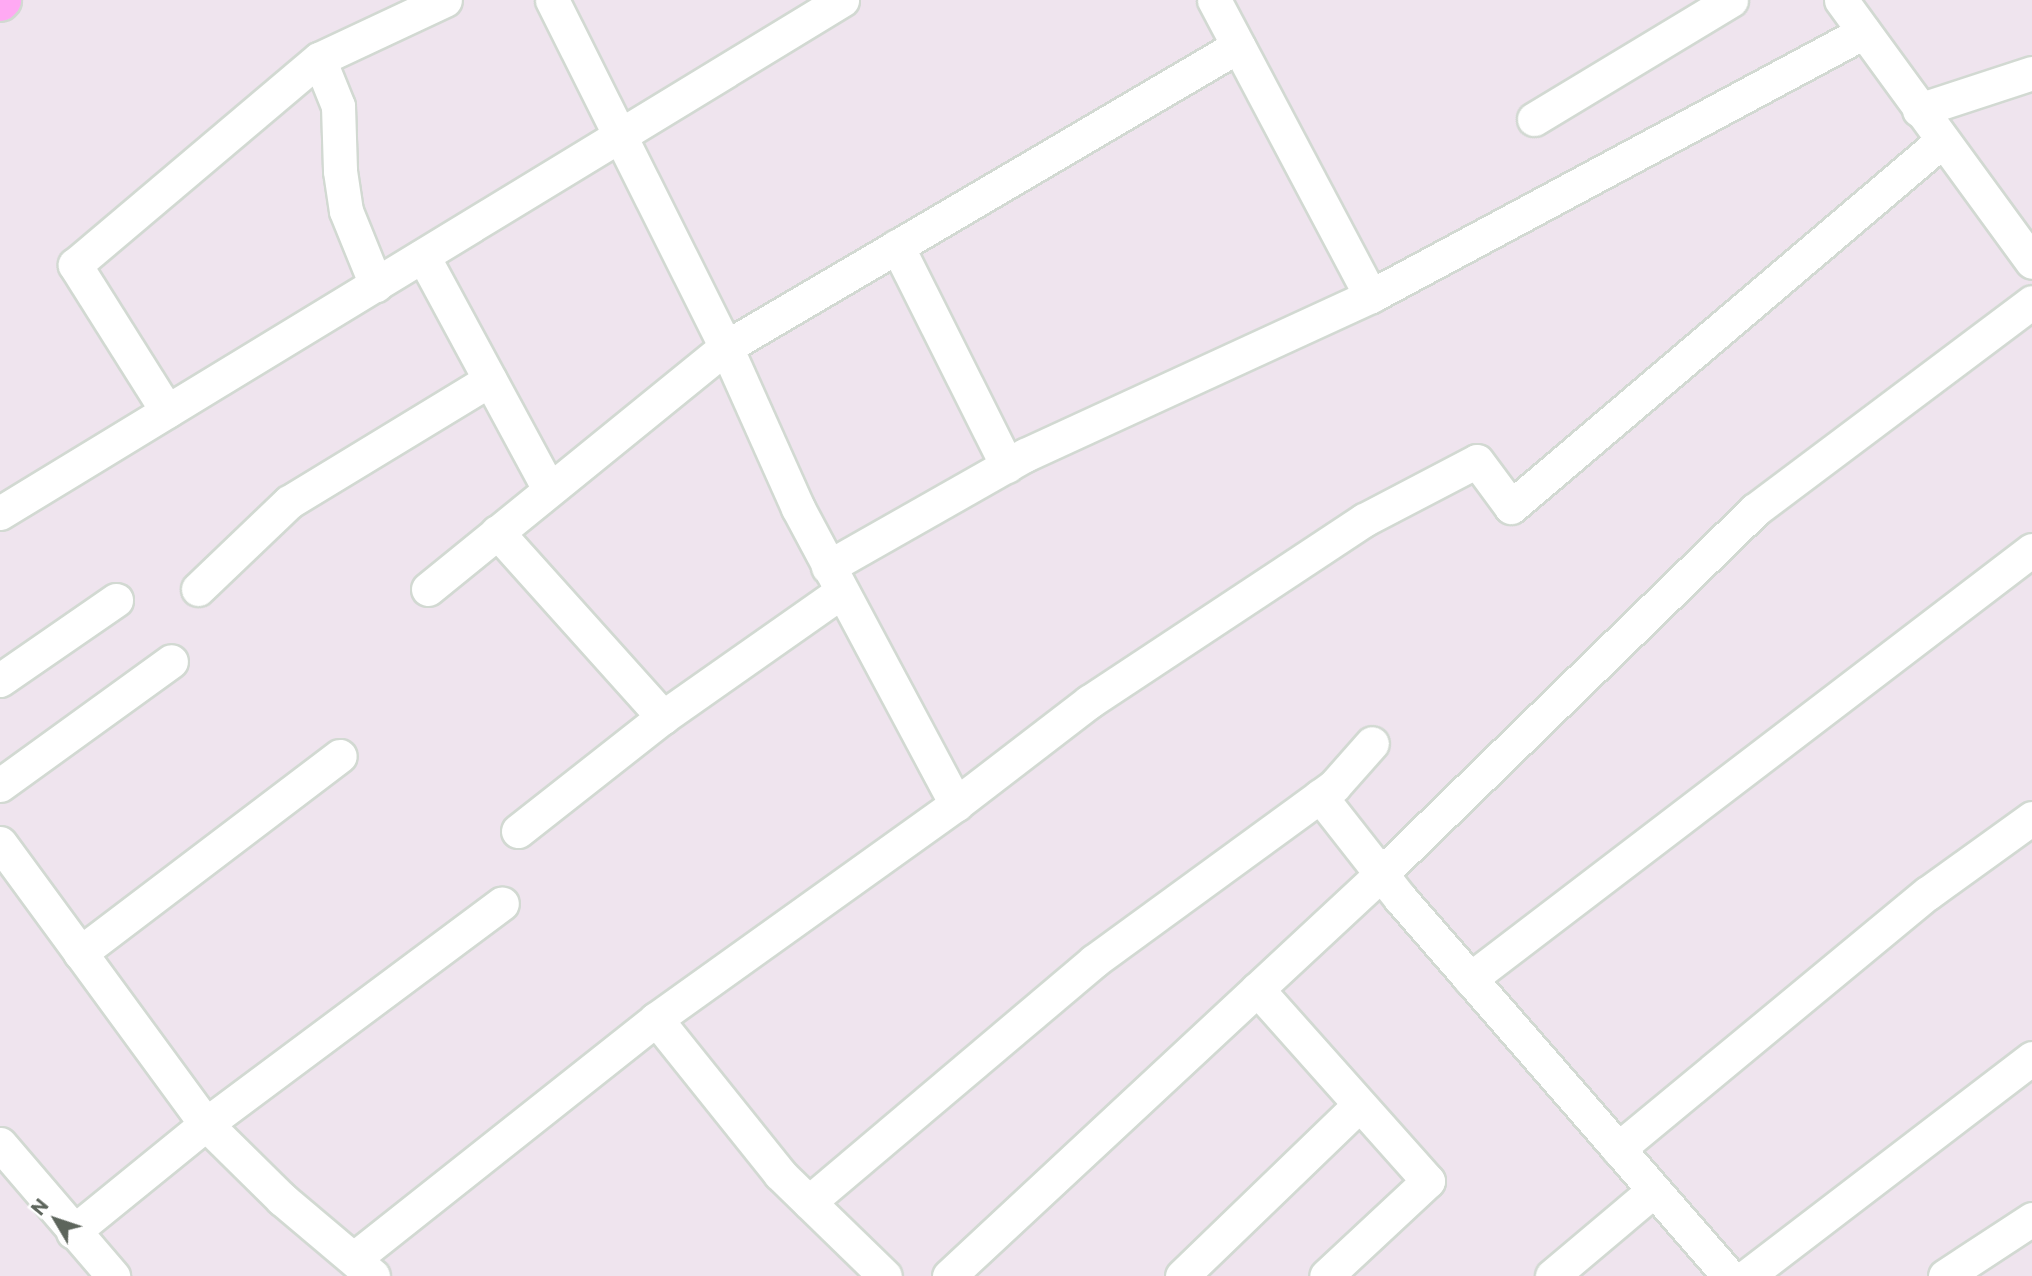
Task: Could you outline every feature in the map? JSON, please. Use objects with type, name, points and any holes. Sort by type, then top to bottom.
[{"type":"street","points":[[167,411],[75,265],[319,59],[445,0]]},
{"type":"street","points":[[552,0],[617,138],[726,346],[835,579],[956,804]]},
{"type":"street","points":[[0,513],[842,0]]},
{"type":"street","points":[[1214,0],[1371,296]]},
{"type":"street","points":[[1534,119],[1731,0]]},
{"type":"street","points":[[1841,0],[2032,262]]},
{"type":"street","points":[[518,831],[835,579],[1007,466],[1371,296],[1864,32]]},
{"type":"street","points":[[428,589],[726,346],[1238,46]]},
{"type":"street","points":[[319,59],[338,106],[340,171],[346,211],[376,285]]},
{"type":"street","points":[[1919,110],[2032,74]]},
{"type":"street","points":[[0,843],[206,1124],[282,1199],[364,1266],[656,1018],[956,804],[1089,702],[1353,527],[1477,461],[1511,507],[1942,141]]},
{"type":"street","points":[[897,246],[1007,466]]},
{"type":"street","points":[[423,256],[549,489]]},
{"type":"street","points":[[949,1276],[1381,874],[1755,510],[2032,302]]},
{"type":"street","points":[[198,589],[289,502],[490,380]]},
{"type":"street","points":[[497,532],[663,717]]},
{"type":"street","points":[[1470,979],[2032,550]]},
{"type":"street","points":[[0,680],[116,600]]},
{"type":"street","points":[[0,785],[170,661]]},
{"type":"street","points":[[809,1202],[1094,961],[1320,796],[1372,743]]},
{"type":"street","points":[[80,953],[340,757]]},
{"type":"street","points":[[1320,796],[1381,874],[1470,979],[1729,1276]]},
{"type":"street","points":[[1618,1149],[1928,893],[2032,818]]},
{"type":"street","points":[[74,1232],[206,1124],[502,902]]},
{"type":"street","points":[[1257,989],[1358,1106],[1428,1181],[1326,1276]]},
{"type":"street","points":[[656,1018],[780,1174],[885,1276]]},
{"type":"street","points":[[1747,1276],[2032,1058]]},
{"type":"street","points":[[1182,1276],[1358,1106]]},
{"type":"street","points":[[0,1144],[113,1276]]},
{"type":"street","points":[[1552,1276],[1654,1190]]},
{"type":"street","points":[[1945,1276],[2032,1219]]}]
